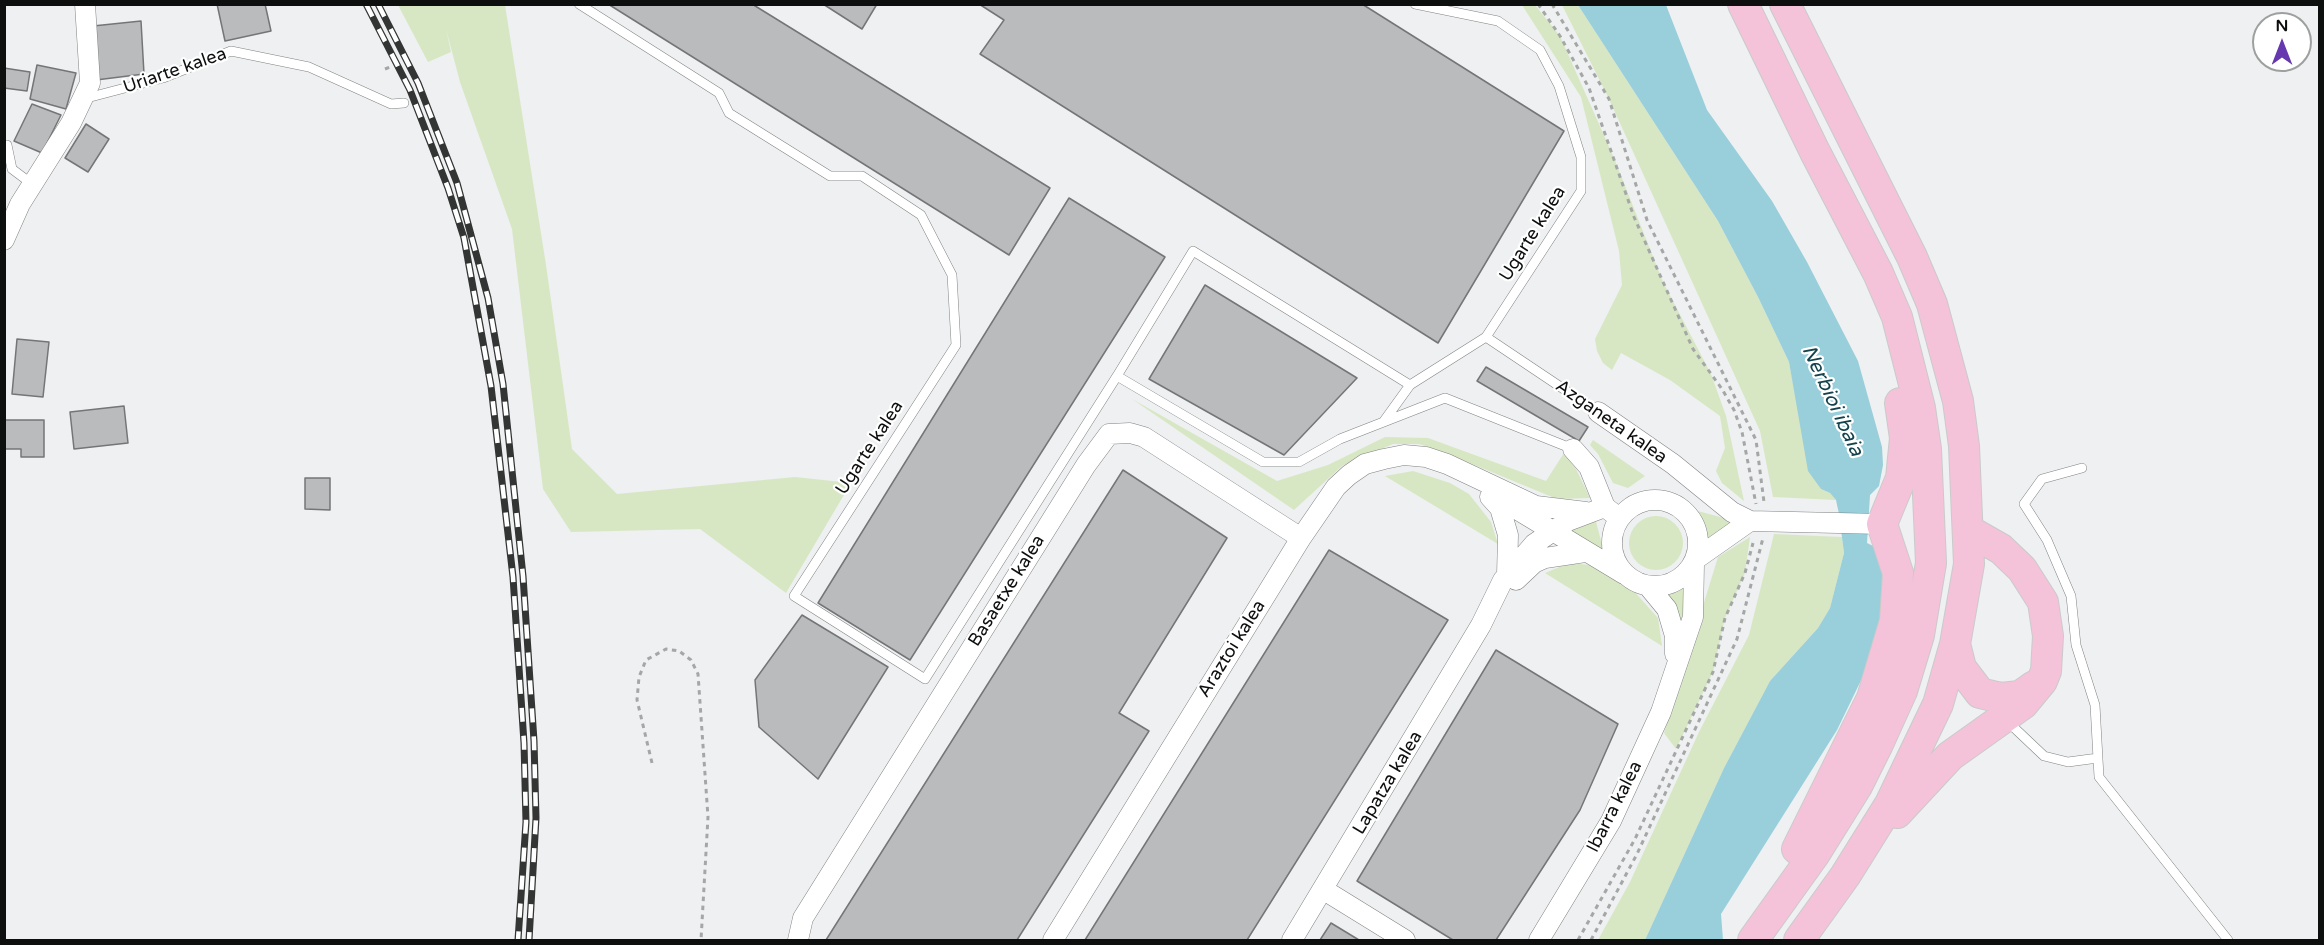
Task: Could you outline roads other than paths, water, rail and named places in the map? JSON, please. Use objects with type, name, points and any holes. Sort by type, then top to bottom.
[{"type":"main road","points":[[1743,4],[1805,162],[1869,301],[1888,356],[1901,405],[1905,438],[1901,477],[1882,524],[1898,573],[1895,621],[1886,658],[1872,698],[1751,940]]},
{"type":"main road","points":[[1743,4],[1878,273],[1897,317],[1913,374],[1925,439],[1931,563],[1919,635],[1902,691],[1878,744],[1857,786],[1814,855],[1751,940]]},
{"type":"main road","points":[[1785,4],[1912,257],[1932,304],[1946,353],[1964,446],[1968,564],[1955,644],[1938,705],[1890,804],[1845,876],[1799,940]]},
{"type":"main road","points":[[1882,524],[1920,525]]},
{"type":"main road","points":[[1845,876],[1923,783],[1950,756],[2023,705],[2042,681],[2048,658],[2043,602],[2022,569],[2001,549],[1973,533]]},
{"type":"main road","points":[[1955,644],[1961,668],[1980,693],[2001,698],[2020,696],[2042,681]]},
{"type":"street","points":[[4,240],[20,204],[71,123],[90,83],[85,4]]},
{"type":"street","name":"Azganeta kalea","points":[[1598,411],[1752,518]]},
{"type":"street","name":"Basaetxe kalea","points":[[798,940],[803,918],[1086,465],[1109,434],[1130,433],[1144,437],[1301,538]]},
{"type":"street","points":[[1573,449],[1589,467],[1604,512],[1617,565],[1625,575]]},
{"type":"street","name":"Araztoi kalea","points":[[1053,940],[1301,538],[1336,487],[1365,464],[1404,455],[1426,457],[1473,477]]},
{"type":"street","points":[[1473,477],[1550,532],[1648,586],[1674,582],[1685,575],[1695,562],[1752,518]]},
{"type":"street","points":[[1473,477],[1536,506],[1604,512]]},
{"type":"street","points":[[1473,477],[1500,508],[1508,535],[1507,575]]},
{"type":"street","points":[[1481,625],[1507,575],[1534,543],[1550,532],[1604,512],[1630,507],[1644,501],[1658,499],[1752,518],[1882,524]]},
{"type":"street","points":[[1673,503],[1684,510],[1698,533],[1695,562]]},
{"type":"street","points":[[1481,625],[1519,577],[1534,563],[1554,555],[1585,552]]},
{"type":"street","name":"Ibarra kalea","points":[[1539,940],[1611,821],[1661,712],[1693,617],[1695,562]]},
{"type":"street","name":"Ibarra kalea","points":[[1648,586],[1659,597],[1670,616],[1675,636],[1675,666]]},
{"type":"street","name":"Lapatza kalea","points":[[1292,940],[1481,625]]},
{"type":"street","points":[[1324,890],[1405,940]]},
{"type":"lane","name":"Ugarte kalea","points":[[579,4],[718,93],[729,113],[830,176],[862,176],[921,215],[952,275],[956,345],[794,596],[925,678],[1117,376],[1193,251],[1410,385]]},
{"type":"lane","name":"Ugarte kalea","points":[[1384,421],[1410,385],[1486,338],[1581,190],[1581,157],[1559,86],[1540,50],[1498,21],[1415,4]]},
{"type":"lane","name":"Uriarte kalea","points":[[82,99],[163,78],[231,51],[309,68],[391,104],[404,103]]},
{"type":"lane","points":[[6,145],[12,169],[32,184]]},
{"type":"lane","name":"Azganeta kalea","points":[[1486,338],[1598,411]]},
{"type":"lane","points":[[1117,376],[1263,462],[1299,462],[1340,439],[1444,398],[1573,449]]},
{"type":"lane","points":[[2082,468],[2042,479],[2024,504],[2047,540],[2071,596],[2076,645],[2095,705],[2099,777],[2228,940]]},
{"type":"lane","points":[[2004,718],[2044,756],[2068,762],[2098,758]]},
{"type":"water","name":"Nerbioi ibaia","points":[[1578,5],[1666,5],[1707,110],[1772,201],[1807,262],[1858,361],[1882,447],[1883,465],[1879,486],[1870,495],[1867,543],[1875,547],[1889,582],[1867,668],[1837,730],[1721,914],[1723,940],[1645,940],[1724,768],[1770,681],[1818,628],[1830,608],[1844,553],[1839,514],[1836,500],[1830,493],[1821,489],[1808,471],[1789,362],[1758,297],[1718,221]]},
{"type":"railway","points":[[366,4],[410,90],[448,188],[464,238],[491,386],[513,577],[524,743],[526,822],[518,940]]},
{"type":"railway","points":[[378,4],[418,83],[457,183],[488,298],[503,384],[523,576],[534,741],[536,818],[529,940]]}]
